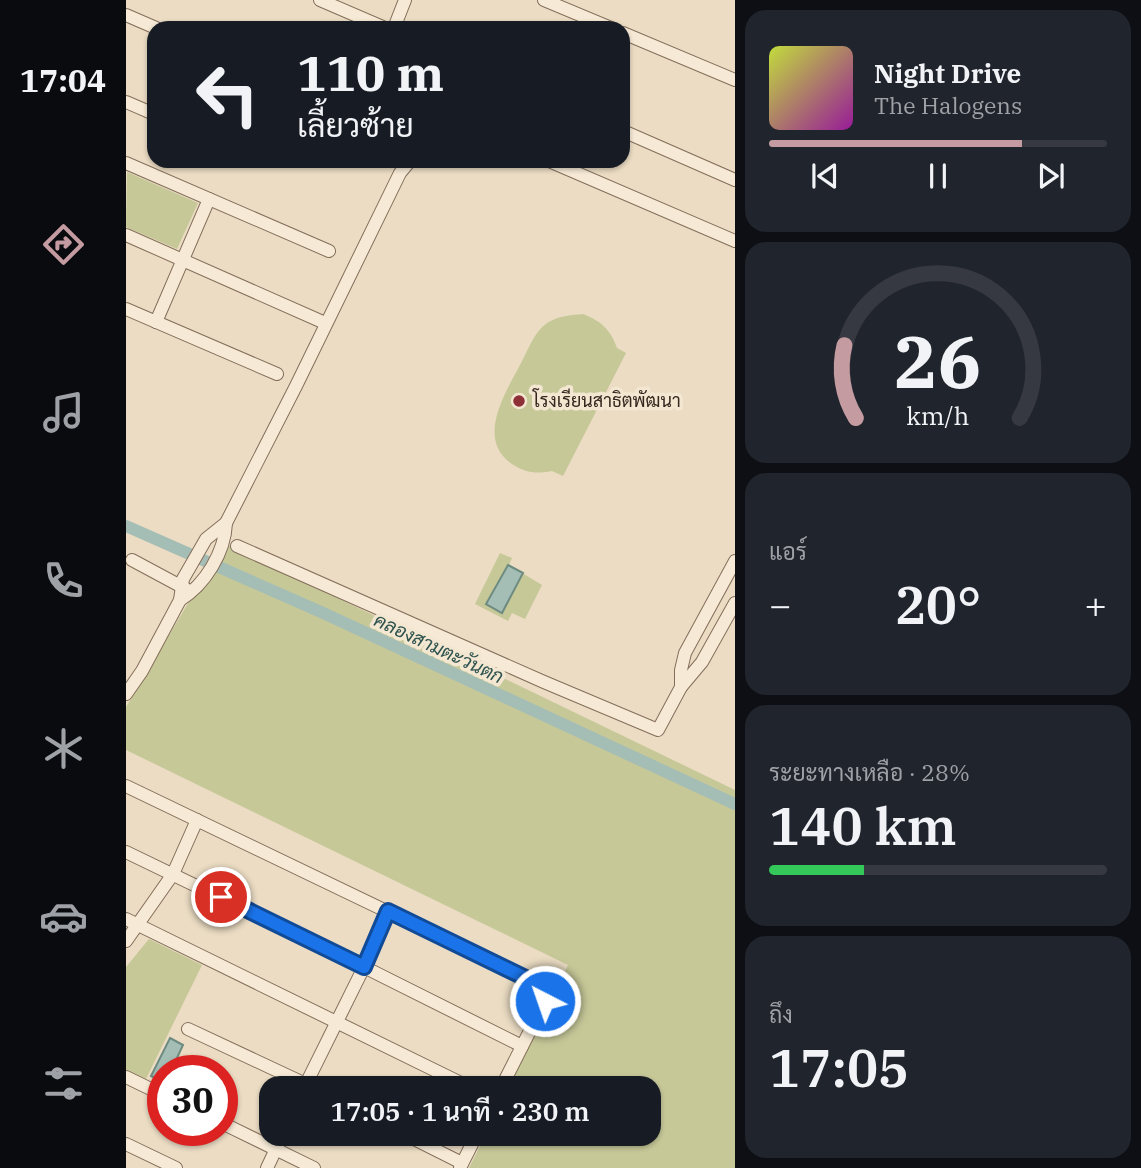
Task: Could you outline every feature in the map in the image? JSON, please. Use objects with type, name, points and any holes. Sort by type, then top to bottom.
[{"type":"street","points":[[320,0],[369,21]]},
{"type":"street","points":[[397,21],[405,0]]},
{"type":"street","points":[[544,0],[594,21]]},
{"type":"street","points":[[126,15],[147,24]]},
{"type":"street","points":[[630,36],[735,80]]},
{"type":"street","points":[[126,102],[147,111]]},
{"type":"street","points":[[630,134],[735,180]]},
{"type":"street","points":[[126,163],[329,251]]},
{"type":"street","points":[[190,586],[206,539],[226,523],[404,168]]},
{"type":"street","points":[[566,168],[735,241]]},
{"type":"street","points":[[156,322],[209,199]]},
{"type":"street","points":[[126,235],[326,323]]},
{"type":"street","points":[[126,309],[277,374]]},
{"type":"street","points":[[226,523],[230,544]]},
{"type":"street","points":[[126,694],[142,671],[180,600],[230,544]]},
{"type":"street","points":[[230,544],[658,730],[681,687],[702,662],[735,603]]},
{"type":"street","points":[[132,560],[190,586]]},
{"type":"street","points":[[681,687],[685,653],[735,561]]},
{"type":"street","points":[[126,786],[540,985],[546,992],[545,1001],[507,1076]]},
{"type":"street","points":[[126,941],[173,874],[197,820]]},
{"type":"street","points":[[126,852],[522,1046]]},
{"type":"street","points":[[313,1076],[388,911]]},
{"type":"street","points":[[126,919],[447,1076]]},
{"type":"street","points":[[188,1029],[285,1076]]},
{"type":"street","points":[[126,1077],[147,1087]]},
{"type":"street","points":[[238,1131],[314,1168]]},
{"type":"street","points":[[126,1144],[176,1168]]},
{"type":"street","points":[[267,1168],[277,1146]]},
{"type":"street","points":[[425,1146],[461,1166],[471,1146]]},
{"type":"green space","points":[[127,172],[198,203],[177,249],[126,227]]},
{"type":"green space","points":[[583,314],[604,327],[617,348],[626,353],[563,476],[552,471],[526,471],[501,454],[496,442],[497,415],[502,401],[538,331],[560,317]]},
{"type":"green space","points":[[224,543],[735,790],[735,1168],[469,1168],[480,1146],[661,1146],[661,1076],[514,1076],[568,965],[126,750],[126,707]]},
{"type":"green space","points":[[500,553],[512,558],[509,565],[542,585],[525,619],[512,613],[508,621],[475,604]]},
{"type":"green space","points":[[149,939],[202,965],[158,1055],[147,1055],[146,1079],[126,1070],[126,967]]},
{"type":"water","points":[[508,565],[523,573],[502,613],[486,604]]},
{"type":"water","points":[[170,1038],[183,1045],[178,1055],[162,1055]]},
{"type":"waterway","name":"คลองสามตะวันตก","points":[[126,526],[321,612],[735,804]]},
{"type":"place","name":"โรงเรียนสาธิตพัฒนา","points":[[519,401]]},
{"type":"route","points":[[221,897],[364,967],[388,911],[540,985],[546,992],[545,1001]]}]
